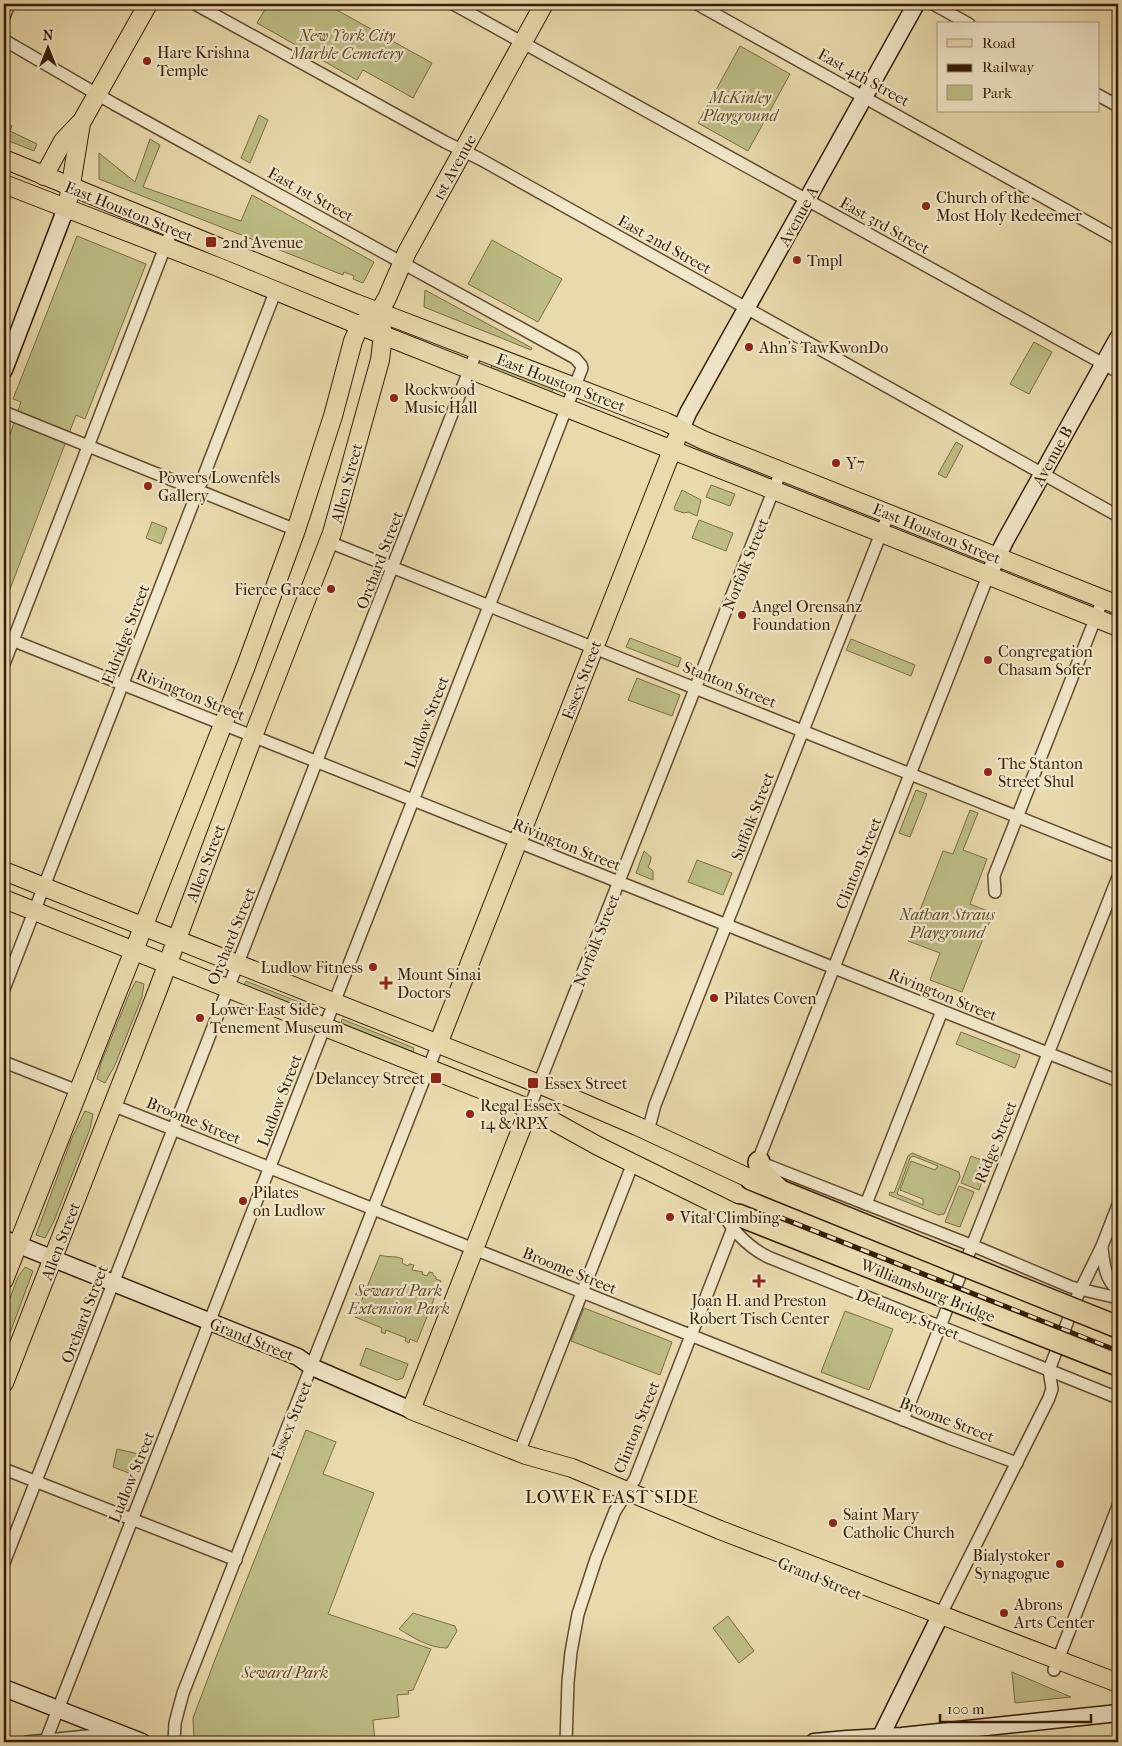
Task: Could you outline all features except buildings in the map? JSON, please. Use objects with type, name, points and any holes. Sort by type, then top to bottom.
[{"type":"highway","points":[[755,1171],[761,1172],[780,1191],[1118,1327]]},
{"type":"highway","name":"Williamsburg Bridge","points":[[735,1222],[938,1294],[1118,1365]]},
{"type":"main road","points":[[44,176],[63,141],[81,123],[148,4]]},
{"type":"main road","name":"1st Avenue","points":[[379,312],[402,263],[544,4]]},
{"type":"main road","name":"Avenue A","points":[[681,429],[688,413],[916,4]]},
{"type":"main road","points":[[4,370],[66,208],[81,123]]},
{"type":"main road","name":"East Houston Street","points":[[4,159],[379,312],[575,387],[681,429],[703,440],[1111,602]]},
{"type":"main road","name":"East Houston Street","points":[[4,184],[276,290],[773,491],[1118,627]]},
{"type":"main road","points":[[360,325],[379,312],[384,335]]},
{"type":"main road","name":"Allen Street","points":[[4,1280],[11,1242],[78,1091],[135,952],[246,666],[296,530],[333,416],[353,341],[360,325]]},
{"type":"main road","name":"Allen Street","points":[[4,1383],[329,542],[380,360],[384,335]]},
{"type":"main road","name":"Avenue B","points":[[988,576],[1042,474],[1111,368],[1118,338]]},
{"type":"main road","name":"Essex Street","points":[[438,1044],[681,429]]},
{"type":"main road","points":[[4,871],[143,928],[539,1084],[648,1131],[755,1171]]},
{"type":"main road","name":"Delancey Street","points":[[4,899],[529,1109],[717,1205],[735,1222]]},
{"type":"main road","name":"Norfolk Street","points":[[411,1410],[529,1109]]},
{"type":"main road","name":"Grand Street","points":[[11,1242],[298,1357],[312,1367],[411,1410],[522,1454],[572,1468],[624,1494],[905,1600],[939,1619],[1056,1664],[1118,1683]]},
{"type":"main road","points":[[879,1740],[939,1619]]},
{"type":"main road","name":"Grand Street","points":[[1056,1664],[1085,1682],[1118,1691]]},
{"type":"main road","points":[[4,1688],[142,1742]]},
{"type":"main road","points":[[814,1742],[879,1740],[1118,1713]]},
{"type":"street","points":[[4,17],[9,4]]},
{"type":"street","name":"East 2nd Street","points":[[195,4],[747,308],[1118,516]]},
{"type":"street","name":"East 3rd Street","points":[[453,4],[1111,368]]},
{"type":"street","name":"East 4th Street","points":[[697,4],[865,96],[1118,239]]},
{"type":"street","points":[[933,4],[965,22]]},
{"type":"street","name":"East 1st Street","points":[[4,40],[575,358],[582,368],[575,387]]},
{"type":"street","points":[[1100,96],[1118,106]]},
{"type":"street","points":[[4,664],[8,638],[89,447],[100,413],[172,228]]},
{"type":"street","name":"Eldridge Street","points":[[4,990],[276,290]]},
{"type":"street","name":"Orchard Street","points":[[4,1563],[477,350]]},
{"type":"street","name":"Ludlow Street","points":[[46,1740],[575,387]]},
{"type":"street","points":[[4,412],[296,530]]},
{"type":"street","name":"Norfolk Street","points":[[529,1109],[781,471]]},
{"type":"street","name":"Suffolk Street","points":[[648,1131],[655,1105],[889,514]]},
{"type":"street","name":"Stanton Street","points":[[329,542],[1118,857]]},
{"type":"street","name":"Clinton Street","points":[[755,1171],[988,576]]},
{"type":"street","points":[[995,892],[994,876],[1016,816],[1096,618],[1111,602]]},
{"type":"street","name":"Rivington Street","points":[[8,638],[1118,1081]]},
{"type":"street","name":"Ridge Street","points":[[903,1420],[1118,877]]},
{"type":"street","points":[[866,1204],[942,1011]]},
{"type":"street","name":"Essex Street","points":[[174,1742],[175,1723],[184,1693],[438,1044]]},
{"type":"street","points":[[4,1062],[78,1091]]},
{"type":"street","name":"Broome Street","points":[[112,1105],[903,1420],[1017,1463]]},
{"type":"street","points":[[522,1454],[582,1292],[633,1163]]},
{"type":"street","points":[[755,1171],[866,1204],[1081,1290],[1118,1298]]},
{"type":"street","points":[[939,1619],[1049,1398],[1052,1389],[1049,1370],[1118,1205]]},
{"type":"street","name":"Clinton Street","points":[[566,1742],[568,1682],[578,1614],[596,1559],[624,1494],[635,1479],[735,1222]]},
{"type":"street","name":"Delancey Street","points":[[735,1222],[749,1245],[768,1257],[1118,1398]]},
{"type":"street","points":[[1102,1246],[1105,1270],[1110,1282],[1118,1290]]},
{"type":"street","points":[[4,1469],[236,1560]]},
{"type":"street","points":[[1056,1664],[1118,1506]]},
{"type":"street","points":[[27,1742],[118,1733]]},
{"type":"green space","name":"New York City Marble Cemetery","points":[[268,4],[326,4],[432,63],[413,98],[363,70],[357,80],[257,23]]},
{"type":"green space","name":"McKinley Playground","points":[[740,46],[790,74],[748,151],[698,123]]},
{"type":"green space","points":[[259,115],[268,120],[250,163],[241,158]]},
{"type":"green space","points":[[4,122],[12,126],[10,131],[37,144],[34,151],[4,139]]},
{"type":"green space","points":[[150,139],[160,145],[143,187],[241,221],[252,195],[374,262],[363,283],[353,279],[354,276],[344,272],[343,275],[99,179],[99,153],[135,182]]},
{"type":"green space","points":[[77,236],[146,264],[85,419],[76,415],[4,605],[4,452],[21,402],[13,399]]},
{"type":"green space","points":[[492,240],[562,279],[538,322],[468,284]]},
{"type":"green space","points":[[425,290],[532,348],[531,350],[424,307]]},
{"type":"green space","points":[[1034,342],[1052,352],[1029,394],[1010,384]]},
{"type":"green space","points":[[494,362],[554,387],[551,394],[490,369]]},
{"type":"green space","points":[[956,442],[963,446],[946,478],[938,474]]},
{"type":"green space","points":[[711,485],[735,494],[730,506],[706,497]]},
{"type":"green space","points":[[682,490],[701,500],[697,516],[675,510],[674,508]]},
{"type":"green space","points":[[699,520],[733,533],[726,551],[692,538]]},
{"type":"green space","points":[[152,522],[167,528],[161,544],[146,538]]},
{"type":"green space","points":[[630,638],[681,658],[678,667],[626,647]]},
{"type":"green space","points":[[851,639],[915,665],[911,676],[846,650]]},
{"type":"green space","points":[[637,678],[680,695],[672,716],[628,700]]},
{"type":"green space","points":[[916,790],[927,794],[910,837],[899,833]]},
{"type":"green space","name":"Nathan Straus Playground","points":[[970,810],[978,813],[963,850],[987,859],[970,904],[993,913],[962,992],[930,980],[940,953],[908,941],[943,851],[953,854]]},
{"type":"green space","points":[[644,851],[651,857],[648,867],[653,871],[653,880],[636,873]]},
{"type":"green space","points":[[697,860],[732,873],[723,895],[688,882]]},
{"type":"green space","points":[[136,981],[144,984],[142,997],[115,1065],[105,1083],[97,1079],[101,1063]]},
{"type":"green space","points":[[246,981],[319,1010],[317,1014],[244,985]]},
{"type":"green space","points":[[342,1019],[414,1048],[413,1052],[341,1023]]},
{"type":"green space","points":[[961,1032],[1020,1055],[1015,1068],[956,1044]]},
{"type":"green space","points":[[85,1111],[93,1114],[90,1129],[54,1221],[45,1238],[36,1235],[71,1140]]},
{"type":"green space","points":[[912,1153],[959,1172],[960,1177],[944,1214],[939,1215],[889,1195],[890,1192],[894,1193],[908,1156]],"holes":[[[913,1156],[938,1166],[935,1170],[911,1161],[900,1190],[923,1199],[923,1205],[897,1194],[910,1158]]]},
{"type":"green space","points":[[971,1156],[989,1163],[979,1190],[961,1183]]},
{"type":"green space","points":[[959,1186],[974,1192],[960,1227],[945,1222]]},
{"type":"green space","name":"Seward Park Extension Park","points":[[380,1255],[403,1259],[402,1263],[408,1266],[409,1264],[414,1265],[412,1270],[423,1272],[422,1274],[427,1276],[429,1272],[433,1273],[436,1279],[441,1281],[417,1342],[410,1339],[409,1343],[405,1341],[406,1338],[386,1330],[385,1334],[381,1332],[382,1328],[355,1317]]},
{"type":"green space","points":[[25,1267],[33,1271],[4,1349],[4,1314],[18,1277]]},
{"type":"green space","points":[[584,1308],[672,1342],[660,1375],[571,1341]]},
{"type":"green space","points":[[845,1311],[893,1329],[869,1390],[821,1372]]},
{"type":"green space","points":[[366,1348],[408,1364],[403,1378],[397,1380],[360,1365]]},
{"type":"green space","name":"Seward Park","points":[[306,1430],[336,1442],[323,1474],[374,1493],[328,1614],[431,1649],[413,1690],[408,1691],[409,1694],[397,1695],[399,1717],[373,1720],[375,1742],[194,1742],[193,1718]]},
{"type":"green space","points":[[117,1449],[143,1455],[139,1465],[135,1464],[131,1474],[113,1467]]},
{"type":"green space","points":[[413,1613],[455,1626],[457,1631],[447,1648],[428,1644],[399,1629]]},
{"type":"green space","points":[[728,1616],[754,1651],[739,1663],[713,1628]]},
{"type":"green space","points":[[1012,1672],[1071,1697],[1015,1703]]},
{"type":"railway","points":[[777,1216],[1118,1351]]},
{"type":"place","name":"Hare Krishna Temple","points":[[147,61]]},
{"type":"place","name":"Church of the Most Holy Redeemer","points":[[926,206]]},
{"type":"place","name":"2nd Avenue","points":[[211,242]]},
{"type":"place","name":"Tmpl","points":[[797,260]]},
{"type":"place","name":"Ahn's TawKwonDo","points":[[749,347]]},
{"type":"place","name":"Rockwood Music Hall","points":[[394,398]]},
{"type":"place","name":"Y7","points":[[836,463]]},
{"type":"place","name":"Powers Lowenfels Gallery","points":[[148,486]]},
{"type":"place","name":"Fierce Grace","points":[[331,589]]},
{"type":"place","name":"Angel Orensanz Foundation","points":[[742,615]]},
{"type":"place","name":"Congregation Chasam Sofer","points":[[988,660]]},
{"type":"place","name":"The Stanton Street Shul","points":[[988,772]]},
{"type":"place","name":"Ludlow Fitness","points":[[373,967]]},
{"type":"place","name":"Mount Sinai Doctors","points":[[386,983]]},
{"type":"place","name":"Pilates Coven","points":[[714,998]]},
{"type":"place","name":"Lower East Side Tenement Museum","points":[[200,1018]]},
{"type":"place","name":"Delancey Street","points":[[436,1078]]},
{"type":"place","name":"Essex Street","points":[[533,1083]]},
{"type":"place","name":"Regal Essex 14 & RPX","points":[[470,1114]]},
{"type":"place","name":"Pilates on Ludlow","points":[[243,1201]]},
{"type":"place","name":"Vital Climbing","points":[[670,1217]]},
{"type":"place","name":"Joan H. and Preston Robert Tisch Center","points":[[759,1281]]},
{"type":"place","name":"Saint Mary Catholic Church","points":[[833,1523]]},
{"type":"place","name":"Bialystoker Synagogue","points":[[1060,1564]]},
{"type":"place","name":"Abrons Arts Center","points":[[1004,1613]]},
{"type":"district","name":"LOWER EAST SIDE","points":[[612,1497]]}]
